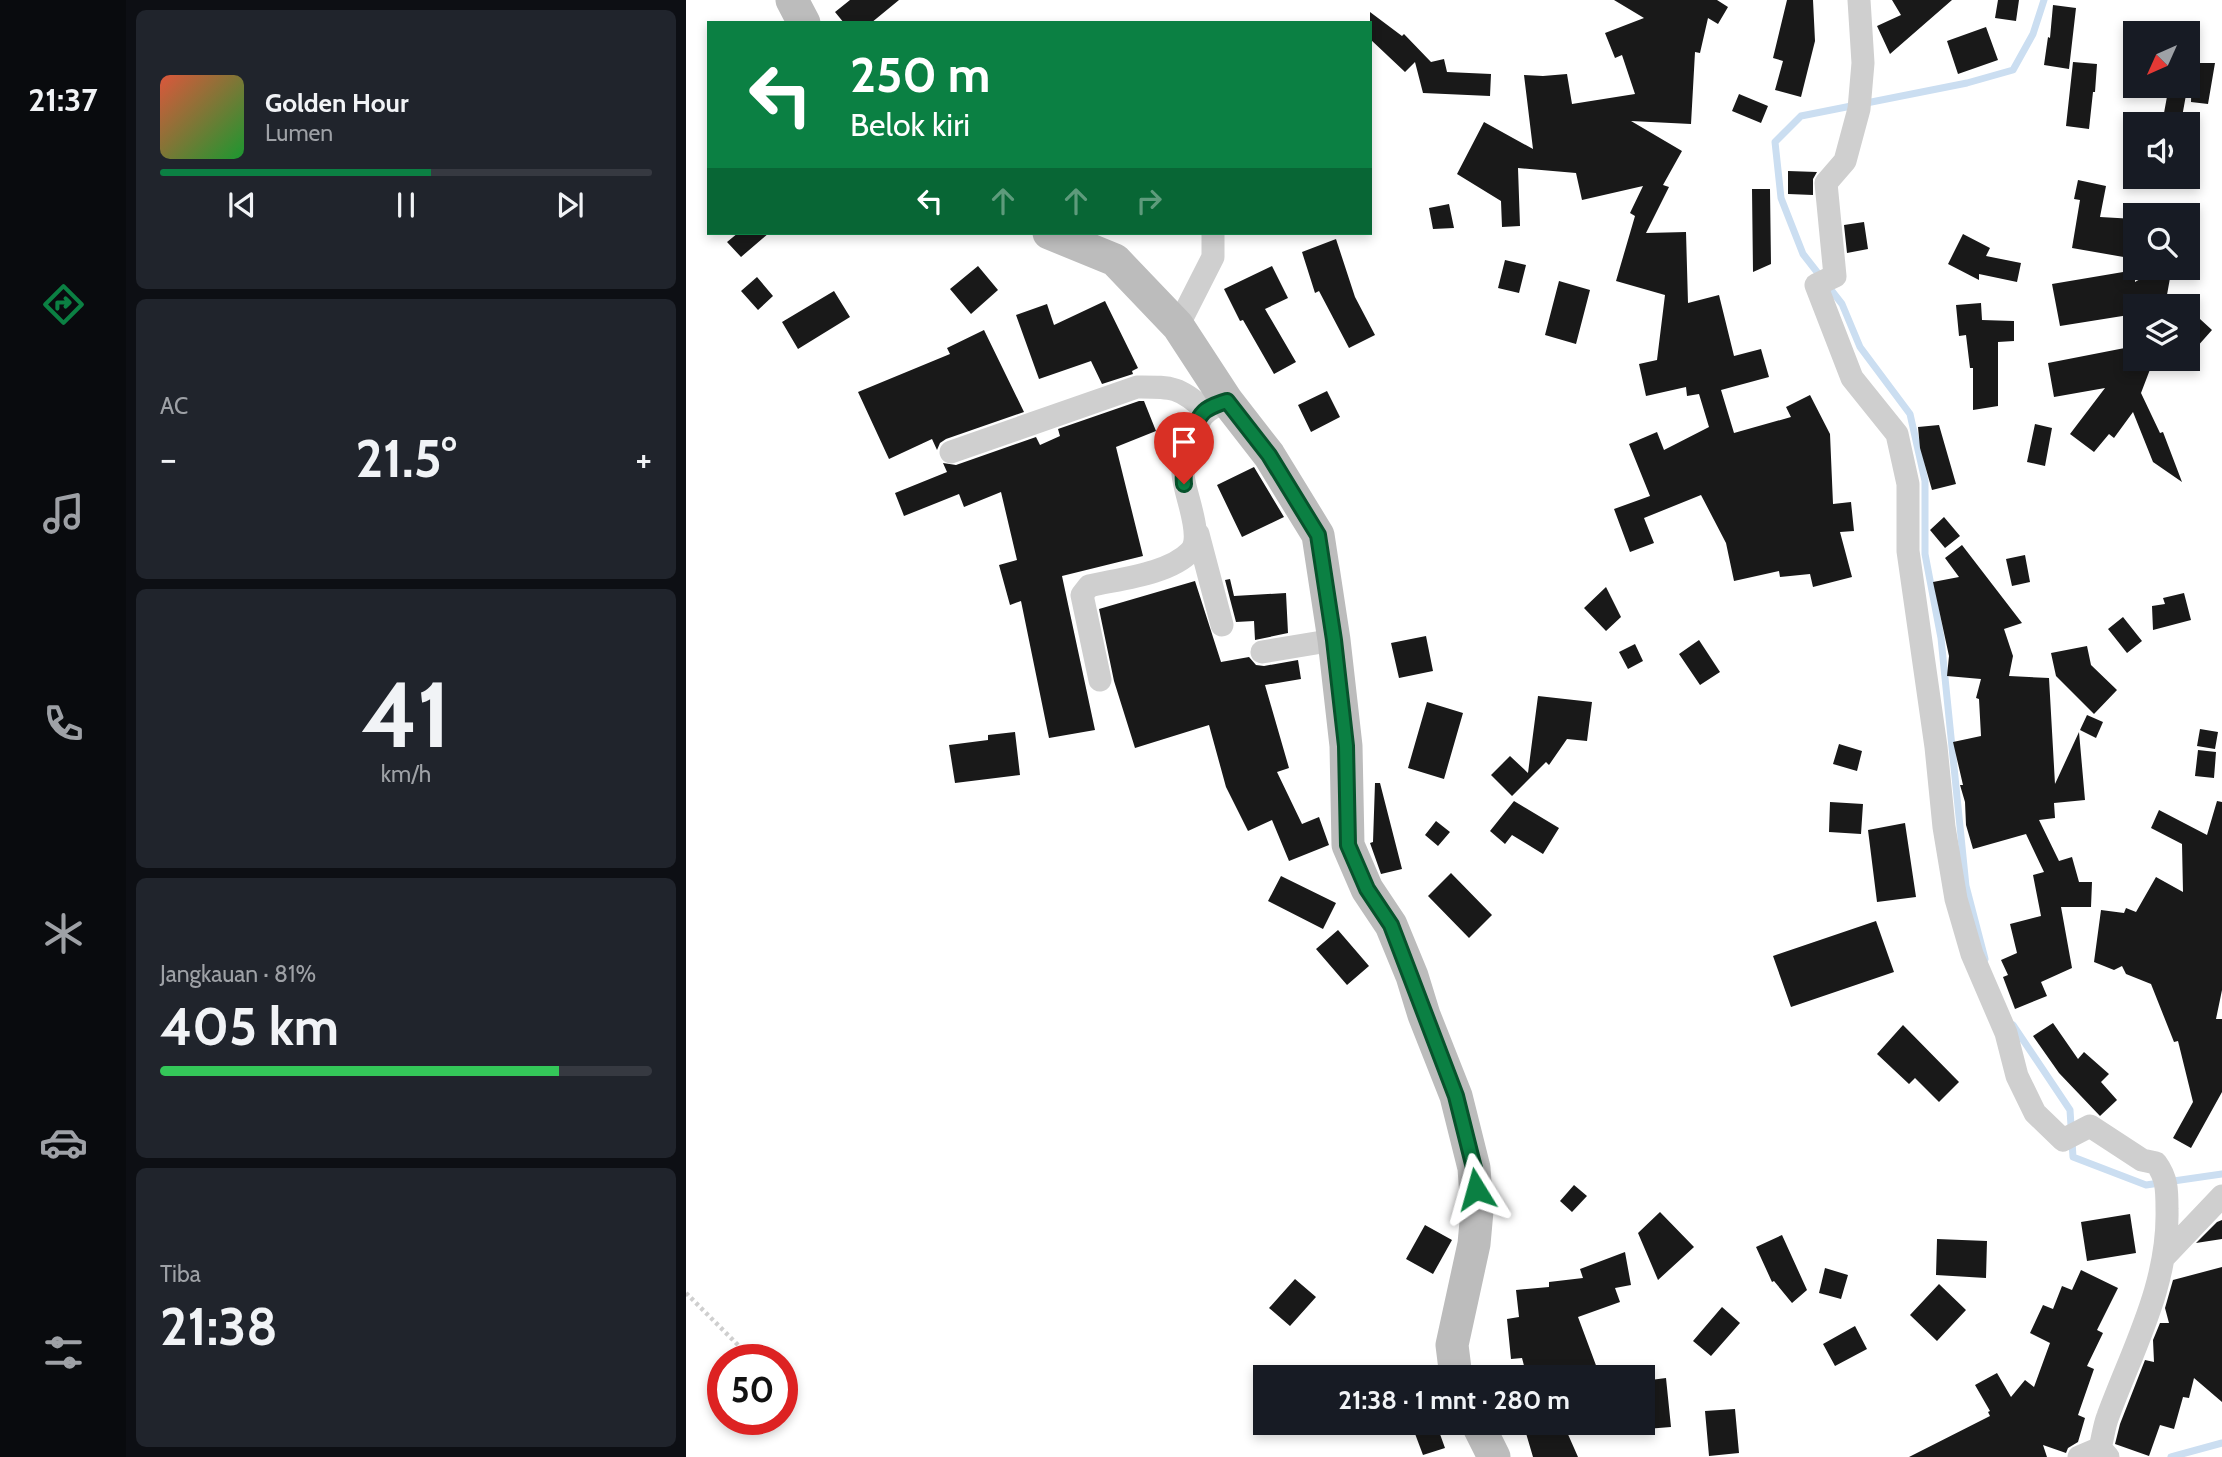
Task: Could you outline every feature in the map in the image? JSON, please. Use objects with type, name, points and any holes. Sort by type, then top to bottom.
[{"type":"main road","points":[[792,0],[803,21]]},
{"type":"main road","points":[[1054,235],[1115,260],[1178,326],[1216,405],[1269,455],[1318,535],[1346,746],[1348,845],[1367,889],[1391,925],[1412,976],[1456,1096],[1474,1168],[1477,1211],[1474,1244],[1454,1329],[1452,1345],[1454,1365]]},
{"type":"main road","points":[[1483,1435],[1494,1457]]},
{"type":"street","points":[[1859,0],[1863,63],[1860,99],[1845,161],[1826,183],[1826,281],[1852,378],[1896,434],[1908,484],[1908,551],[1956,899],[1972,954],[2006,1033],[2017,1076],[2035,1114],[2063,1140],[2090,1126],[2142,1160],[2156,1163],[2166,1179],[2168,1233],[2146,1321],[2106,1419],[2104,1452],[2079,1457]]},
{"type":"street","points":[[1178,326],[1213,257],[1213,235]]},
{"type":"street","points":[[951,452],[1137,387],[1165,387],[1188,394],[1216,405],[1198,421],[1183,471],[1197,537]]},
{"type":"street","points":[[1100,680],[1083,590],[1089,586],[1172,566],[1193,550],[1198,533],[1222,625]]},
{"type":"street","points":[[1262,652],[1334,640]]},
{"type":"street","points":[[2163,1259],[2222,1196]]},
{"type":"path","points":[[686,1293],[737,1344]]},
{"type":"building","points":[[850,0],[899,0],[873,21],[842,21],[835,12]]},
{"type":"building","points":[[1614,0],[1717,0],[1728,7],[1718,24],[1708,18],[1700,53],[1695,52],[1691,124],[1631,121],[1682,151],[1663,185],[1669,187],[1646,233],[1686,232],[1688,303],[1719,295],[1734,356],[1761,349],[1769,377],[1721,390],[1734,433],[1791,417],[1786,407],[1810,395],[1830,434],[1833,504],[1851,502],[1854,531],[1840,532],[1852,577],[1813,587],[1810,574],[1780,577],[1779,571],[1734,581],[1726,543],[1701,495],[1644,518],[1654,543],[1630,552],[1614,509],[1650,496],[1629,444],[1657,432],[1664,450],[1709,427],[1699,394],[1687,396],[1686,387],[1646,396],[1639,364],[1657,360],[1665,295],[1616,281],[1635,216],[1630,213],[1643,186],[1582,200],[1576,173],[1518,168],[1520,226],[1502,227],[1501,201],[1457,174],[1484,122],[1533,149],[1524,75],[1567,74],[1572,104],[1635,94],[1622,55],[1615,58],[1605,33],[1644,18]]},
{"type":"building","points":[[1787,0],[1813,0],[1815,41],[1801,97],[1775,90],[1783,61],[1773,58]]},
{"type":"building","points":[[1892,0],[1952,0],[1890,54],[1877,26],[1901,15]]},
{"type":"building","points":[[1998,0],[2019,0],[2016,21],[1995,18]]},
{"type":"building","points":[[2053,5],[2076,8],[2069,69],[2044,65]]},
{"type":"building","points":[[1370,12],[1402,36],[1404,34],[1431,62],[1444,59],[1447,72],[1491,74],[1490,96],[1423,93],[1415,62],[1405,72],[1372,41]]},
{"type":"building","points":[[1986,27],[1998,60],[1958,74],[1947,41]]},
{"type":"building","points":[[2073,62],[2097,64],[2089,129],[2066,126]]},
{"type":"building","points":[[2200,63],[2215,63],[2208,104],[2191,102],[2191,98],[2200,98]]},
{"type":"building","points":[[1739,94],[1768,106],[1761,123],[1732,111]]},
{"type":"building","points":[[2167,98],[2185,98],[2183,112],[2164,112]]},
{"type":"building","points":[[1788,171],[1817,172],[1813,179],[1813,195],[1788,194]]},
{"type":"building","points":[[2078,180],[2106,186],[2100,217],[2123,218],[2123,257],[2072,248],[2080,200],[2074,199]]},
{"type":"building","points":[[1752,189],[1770,189],[1771,264],[1753,272]]},
{"type":"building","points":[[1449,204],[1454,228],[1433,229],[1429,208]]},
{"type":"building","points":[[1864,222],[1868,249],[1847,253],[1844,225]]},
{"type":"building","points":[[1963,234],[1990,248],[1986,256],[2021,263],[2017,282],[1979,274],[1979,280],[1948,264]]},
{"type":"building","points":[[736,235],[767,235],[741,257],[727,242]]},
{"type":"building","points":[[1336,239],[1355,297],[1375,335],[1349,348],[1319,291],[1315,293],[1302,252]]},
{"type":"building","points":[[1505,260],[1526,265],[1519,293],[1498,288]]},
{"type":"building","points":[[978,266],[998,290],[971,314],[950,289]]},
{"type":"building","points":[[1272,266],[1288,298],[1265,309],[1296,362],[1274,374],[1243,320],[1240,321],[1224,289]]},
{"type":"building","points":[[2123,272],[2123,280],[2170,280],[2167,294],[2123,294],[2123,316],[2060,326],[2052,284]]},
{"type":"building","points":[[757,277],[773,296],[758,310],[741,291]]},
{"type":"building","points":[[1559,281],[1590,290],[1576,344],[1545,335]]},
{"type":"building","points":[[834,291],[850,317],[798,349],[782,322]]},
{"type":"building","points":[[1105,301],[1138,368],[1132,371],[1133,374],[1102,384],[1091,361],[1039,379],[1016,315],[1047,304],[1054,325]]},
{"type":"building","points":[[1981,303],[1982,320],[2014,321],[2014,341],[1998,342],[1998,406],[1973,410],[1973,368],[1970,368],[1966,335],[1959,336],[1956,305]]},
{"type":"building","points":[[2200,319],[2212,330],[2200,344]]},
{"type":"building","points":[[984,330],[1024,412],[946,439],[940,443],[937,450],[932,439],[889,459],[858,392],[950,354],[947,348]]},
{"type":"building","points":[[2123,348],[2123,371],[2149,371],[2141,393],[2160,433],[2163,432],[2182,482],[2153,462],[2133,412],[2114,438],[2109,434],[2094,452],[2070,434],[2105,388],[2054,397],[2048,363]]},
{"type":"building","points":[[1327,391],[1340,417],[1311,432],[1298,405]]},
{"type":"building","points":[[1144,401],[1156,431],[1116,447],[1143,556],[1062,576],[1095,730],[1049,738],[1021,601],[1010,605],[999,565],[1017,560],[1001,492],[964,507],[959,494],[904,516],[895,493],[947,472],[943,463],[956,465],[1036,437],[1040,445],[1060,436],[1058,429]]},
{"type":"building","points":[[2035,424],[2052,428],[2045,466],[2027,462]]},
{"type":"building","points":[[1939,425],[1956,484],[1932,490],[1920,448],[1918,427]]},
{"type":"building","points":[[1254,467],[1284,517],[1242,537],[1217,485]]},
{"type":"building","points":[[1944,517],[1960,536],[1945,548],[1930,530]]},
{"type":"building","points":[[1962,545],[2022,623],[2004,629],[2013,656],[2009,676],[2049,678],[2055,784],[2079,732],[2085,800],[2054,803],[2055,818],[2039,820],[2059,861],[2072,857],[2079,882],[2092,882],[2091,907],[2061,907],[2072,968],[2041,982],[2047,996],[2015,1009],[2003,977],[2008,975],[2001,960],[2017,953],[2010,924],[2041,916],[2033,875],[2044,872],[2026,834],[1973,849],[1966,825],[1965,802],[1960,785],[1963,785],[1953,742],[1981,736],[1979,699],[1976,698],[1981,679],[1947,676],[1949,656],[1933,582],[1959,577],[1945,558]]},
{"type":"building","points":[[2025,555],[2030,582],[2012,586],[2006,559]]},
{"type":"building","points":[[1230,579],[1234,596],[1286,593],[1288,633],[1255,640],[1254,621],[1236,622],[1225,580]]},
{"type":"building","points":[[1195,581],[1221,662],[1249,657],[1256,665],[1264,666],[1298,660],[1301,679],[1265,685],[1289,768],[1277,772],[1302,824],[1319,817],[1329,845],[1289,861],[1272,820],[1248,831],[1226,787],[1209,725],[1135,748],[1114,681],[1099,609]]},
{"type":"building","points":[[1606,587],[1621,617],[1606,631],[1584,608]]},
{"type":"building","points":[[2184,593],[2191,620],[2153,630],[2152,606],[2165,604],[2163,598]]},
{"type":"building","points":[[2123,617],[2142,641],[2127,653],[2108,629]]},
{"type":"building","points":[[1426,636],[1433,671],[1399,678],[1391,643]]},
{"type":"building","points":[[1699,640],[1720,672],[1700,685],[1679,654]]},
{"type":"building","points":[[1635,644],[1643,661],[1628,669],[1619,652]]},
{"type":"building","points":[[2087,646],[2091,665],[2117,690],[2094,714],[2056,676],[2051,653]]},
{"type":"building","points":[[1538,696],[1592,702],[1587,741],[1567,739],[1549,765],[1546,762],[1512,796],[1491,775],[1510,756],[1528,773]]},
{"type":"building","points":[[1427,702],[1463,713],[1444,779],[1408,768]]},
{"type":"building","points":[[2087,715],[2103,722],[2096,738],[2080,730]]},
{"type":"building","points":[[2200,729],[2218,732],[2215,749],[2197,746]]},
{"type":"building","points":[[1015,732],[1020,775],[955,783],[949,745],[988,740],[988,735]]},
{"type":"building","points":[[1839,744],[1862,751],[1857,771],[1833,764]]},
{"type":"building","points":[[2198,750],[2216,752],[2214,778],[2195,776]]},
{"type":"building","points":[[1375,783],[1380,783],[1402,869],[1381,874],[1370,843],[1373,842]]},
{"type":"building","points":[[1514,801],[1559,828],[1543,854],[1512,835],[1505,844],[1490,831]]},
{"type":"building","points":[[2217,801],[2222,802],[2222,990],[2216,1019],[2222,1019],[2222,1092],[2191,1148],[2173,1138],[2193,1102],[2178,1041],[2174,1042],[2151,984],[2126,974],[2122,966],[2114,970],[2094,962],[2101,910],[2124,913],[2126,908],[2136,912],[2156,877],[2183,892],[2182,844],[2151,828],[2159,810],[2207,835]]},
{"type":"building","points":[[1830,802],[1863,804],[1861,834],[1829,832]]},
{"type":"building","points":[[1436,821],[1450,832],[1438,846],[1425,835]]},
{"type":"building","points":[[1905,823],[1916,897],[1877,902],[1868,830]]},
{"type":"building","points":[[1451,873],[1492,915],[1469,938],[1428,896]]},
{"type":"building","points":[[1281,876],[1336,903],[1323,929],[1268,901]]},
{"type":"building","points":[[1876,921],[1894,972],[1791,1007],[1773,956]]},
{"type":"building","points":[[1338,930],[1369,966],[1347,985],[1316,949]]},
{"type":"building","points":[[2053,1023],[2078,1059],[2084,1052],[2109,1074],[2101,1082],[2117,1100],[2100,1116],[2059,1073],[2033,1036]]},
{"type":"building","points":[[1903,1025],[1959,1082],[1939,1102],[1915,1078],[1909,1084],[1877,1054]]},
{"type":"building","points":[[1574,1185],[1587,1196],[1572,1212],[1560,1201]]},
{"type":"building","points":[[1660,1212],[1694,1247],[1658,1280],[1638,1233]]},
{"type":"building","points":[[2130,1214],[2136,1253],[2087,1261],[2081,1222]]},
{"type":"building","points":[[2222,1220],[2222,1239],[2196,1243],[2217,1222]]},
{"type":"building","points":[[1425,1225],[1452,1240],[1433,1274],[1406,1259]]},
{"type":"building","points":[[1782,1235],[1807,1290],[1792,1303],[1774,1281],[1772,1282],[1756,1247]]},
{"type":"building","points":[[1937,1239],[1987,1241],[1986,1278],[1936,1275]]},
{"type":"building","points":[[1625,1252],[1631,1285],[1615,1288],[1620,1302],[1578,1317],[1596,1365],[1524,1365],[1522,1358],[1511,1359],[1507,1319],[1519,1317],[1516,1290],[1549,1287],[1549,1282],[1583,1278],[1580,1269]]},
{"type":"building","points":[[2222,1267],[2222,1402],[2194,1378],[2189,1398],[2183,1397],[2174,1429],[2160,1425],[2149,1456],[2115,1444],[2145,1360],[2154,1362],[2153,1340],[2160,1323],[2169,1323],[2165,1308],[2173,1280]]},
{"type":"building","points":[[1825,1268],[1848,1275],[1841,1299],[1819,1293]]},
{"type":"building","points":[[2081,1270],[2118,1288],[2097,1330],[2103,1333],[2087,1366],[2094,1369],[2078,1415],[2085,1418],[2078,1442],[2068,1448],[2066,1453],[2043,1445],[2047,1457],[1909,1457],[1990,1416],[1990,1411],[1975,1385],[1997,1373],[2011,1397],[2025,1380],[2034,1387],[2050,1343],[2030,1333],[2043,1305],[2053,1309],[2062,1286],[2072,1290]]},
{"type":"building","points":[[1295,1279],[1316,1297],[1290,1326],[1269,1308]]},
{"type":"building","points":[[1939,1284],[1966,1310],[1937,1341],[1910,1315]]},
{"type":"building","points":[[1722,1307],[1740,1323],[1711,1356],[1693,1341]]},
{"type":"building","points":[[1855,1326],[1867,1349],[1835,1366],[1823,1344]]},
{"type":"building","points":[[1666,1378],[1671,1427],[1655,1428],[1655,1379]]},
{"type":"building","points":[[1735,1409],[1739,1453],[1709,1456],[1705,1411]]},
{"type":"building","points":[[1416,1435],[1440,1435],[1445,1448],[1423,1455]]},
{"type":"building","points":[[1527,1435],[1568,1435],[1578,1457],[1533,1457]]},
{"type":"waterway","points":[[1985,959],[1966,886],[1941,638],[1925,554],[1925,481],[1910,414],[1860,347],[1842,304],[1803,254],[1781,198],[1775,142],[1801,116],[1967,83],[2013,70],[2033,34],[2044,0]]},
{"type":"waterway","points":[[2013,1025],[2070,1110],[2073,1157],[2146,1185],[2222,1174]]},
{"type":"waterway","points":[[2171,1457],[2222,1443]]},
{"type":"route","points":[[1184,484],[1185,460],[1198,421],[1205,410],[1227,401],[1269,455],[1318,535],[1346,746],[1348,845],[1367,889],[1391,925],[1412,976],[1456,1096],[1474,1168],[1476,1189]]}]
